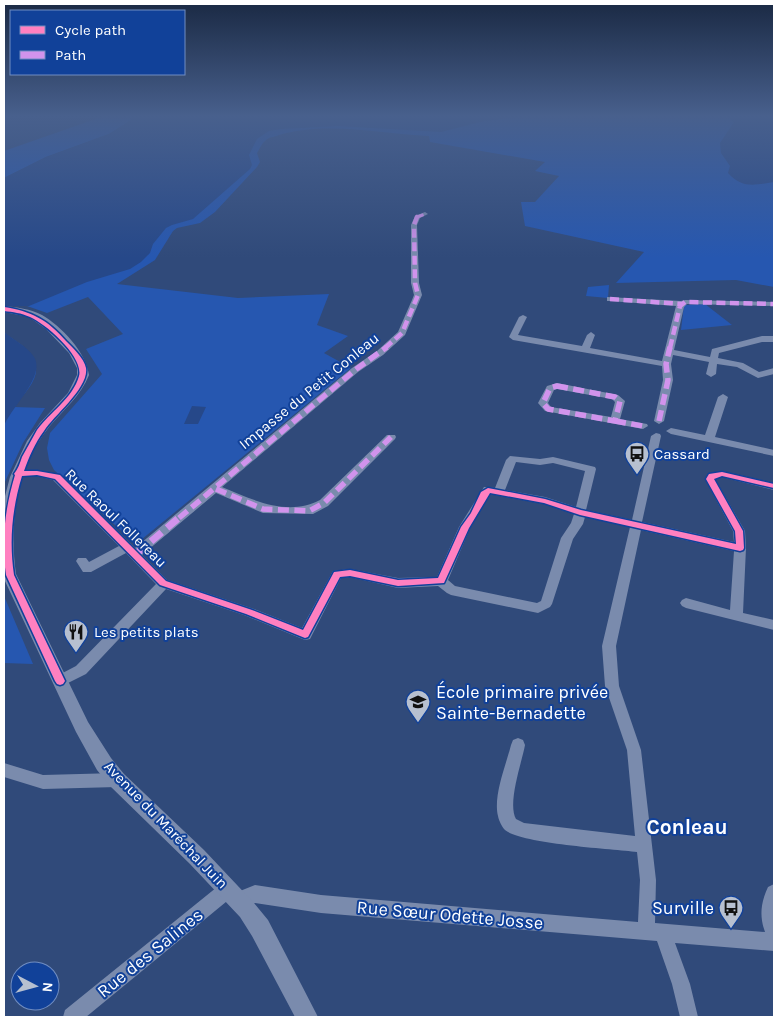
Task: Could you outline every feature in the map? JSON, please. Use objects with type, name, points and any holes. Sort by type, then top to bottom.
[{"type":"street","name":"Impasse du Petit Conleau","points":[[131,551],[216,488],[284,429],[355,370],[380,353],[402,333],[418,295],[415,283],[414,225],[417,217],[425,214]]},
{"type":"street","points":[[610,299],[682,304],[685,302],[774,304]]},
{"type":"street","points":[[660,421],[668,380],[666,364],[668,352],[682,304]]},
{"type":"street","name":"Avenue du Maréchal Juin","points":[[4,309],[24,312],[44,322],[73,352],[83,369],[77,387],[36,436],[18,474],[7,518],[5,551],[10,574],[82,727],[104,764],[117,780],[234,894],[260,928],[307,1017]]},
{"type":"street","points":[[523,317],[513,337],[666,364]]},
{"type":"street","points":[[585,349],[591,335]]},
{"type":"street","points":[[711,374],[715,351],[762,339],[774,339]]},
{"type":"street","points":[[668,352],[740,365],[758,375],[774,371]]},
{"type":"street","points":[[615,421],[620,401],[615,397],[556,386],[550,388],[543,403],[548,409],[615,421],[643,426],[648,433],[656,436],[666,436],[671,431]]},
{"type":"street","points":[[708,439],[722,397]]},
{"type":"street","points":[[643,426],[648,421],[660,421],[668,425],[671,431]]},
{"type":"street","points":[[671,431],[774,453]]},
{"type":"street","points":[[656,436],[609,646],[609,662],[612,686],[634,750],[654,933],[681,984],[689,1017]]},
{"type":"street","points":[[216,488],[263,509],[308,512],[324,503],[391,437]]},
{"type":"street","points":[[498,491],[511,460],[514,458],[540,462],[553,460],[587,468],[591,472],[580,512],[577,524],[567,538],[546,604],[542,607],[451,590],[441,581],[465,527],[488,490],[545,501],[580,512],[740,548]]},
{"type":"street","name":"Rue Raoul Follereau","points":[[18,474],[37,473],[57,478],[163,583],[249,612],[304,634],[336,574],[350,572],[398,583],[441,581]]},
{"type":"street","points":[[736,616],[740,548],[739,531],[710,482],[712,476],[722,474],[774,486]]},
{"type":"street","name":"Rue Raoul Follereau","points":[[82,561],[87,569],[131,551]]},
{"type":"street","points":[[60,681],[81,670],[158,591],[163,583]]},
{"type":"street","points":[[686,603],[774,625]]},
{"type":"street","points":[[518,745],[506,801],[506,815],[509,822],[523,831],[645,844]]},
{"type":"street","points":[[4,770],[43,782],[117,780]]},
{"type":"street","points":[[774,893],[770,900],[774,933]]},
{"type":"street","name":"Rue Sœur Odette Josse","points":[[234,894],[256,894],[321,904],[774,942]]},
{"type":"street","name":"Rue des Salines","points":[[72,1017],[234,894]]},
{"type":"shaded area","points":[[4,163],[35,163],[4,178]]},
{"type":"shaded area","points":[[35,163],[251,163],[252,165],[250,169],[193,219],[166,228],[153,244],[150,253],[130,269],[87,282],[29,306],[4,306],[4,178]]},
{"type":"shaded area","points":[[175,163],[260,163],[215,212],[200,223],[177,228],[173,231],[155,260],[117,284],[238,298],[329,294],[317,325],[348,336],[324,353],[351,368],[136,544],[54,470],[49,460],[47,448],[50,433],[102,374],[86,349],[123,334],[88,297],[47,313],[27,306],[4,306]]},
{"type":"shaded area","points":[[544,163],[774,163],[774,287],[736,280],[616,283],[644,252],[525,226],[521,202],[535,202],[559,176],[535,171]]},
{"type":"shaded area","points":[[728,163],[774,163],[774,182],[755,185],[744,184],[728,173],[730,166]]},
{"type":"shaded area","points":[[609,285],[608,298],[586,296],[588,287]]},
{"type":"shaded area","points":[[705,304],[732,325],[681,330],[684,305]]},
{"type":"shaded area","points":[[4,332],[25,348],[36,364],[34,379],[14,407],[45,408],[23,443],[4,484]]},
{"type":"shaded area","points":[[4,332],[28,350],[34,357],[36,365],[32,382],[4,426]]},
{"type":"shaded area","points":[[192,406],[206,407],[198,424],[184,424]]},
{"type":"shaded area","points":[[4,596],[33,664],[4,663]]},
{"type":"marked path","points":[[135,555],[355,370],[380,353],[402,333],[418,295],[415,283],[414,225],[417,217],[425,214]]},
{"type":"marked path","points":[[610,299],[682,304]]},
{"type":"marked path","points":[[659,421],[668,380],[666,364],[680,306],[685,302],[774,304]]},
{"type":"marked path","points":[[615,421],[620,401],[615,397],[557,386],[550,388],[543,403],[548,409],[643,426]]},
{"type":"marked path","points":[[216,489],[263,509],[309,511],[324,503],[391,437]]},
{"type":"cycle path","points":[[4,309],[23,313],[46,324],[74,352],[83,369],[82,377],[74,392],[43,427],[33,441],[25,458],[13,498],[7,539],[7,558],[10,575],[60,681]]},
{"type":"cycle path","points":[[18,474],[37,473],[57,477],[163,583],[249,612],[305,635],[337,574],[350,573],[398,583],[441,581],[465,527],[488,490],[545,501],[580,512],[740,548],[739,531],[710,479],[712,476],[722,474],[774,486]]},
{"type":"place","name":"Cassard","points":[[637,475]]},
{"type":"place","name":"Les petits plats","points":[[76,653]]},
{"type":"place","name":"École primaire privée Sainte-Bernadette","points":[[418,723]]},
{"type":"place","name":"Surville","points":[[731,929]]},
{"type":"district","name":"Conleau","points":[[687,827]]}]
